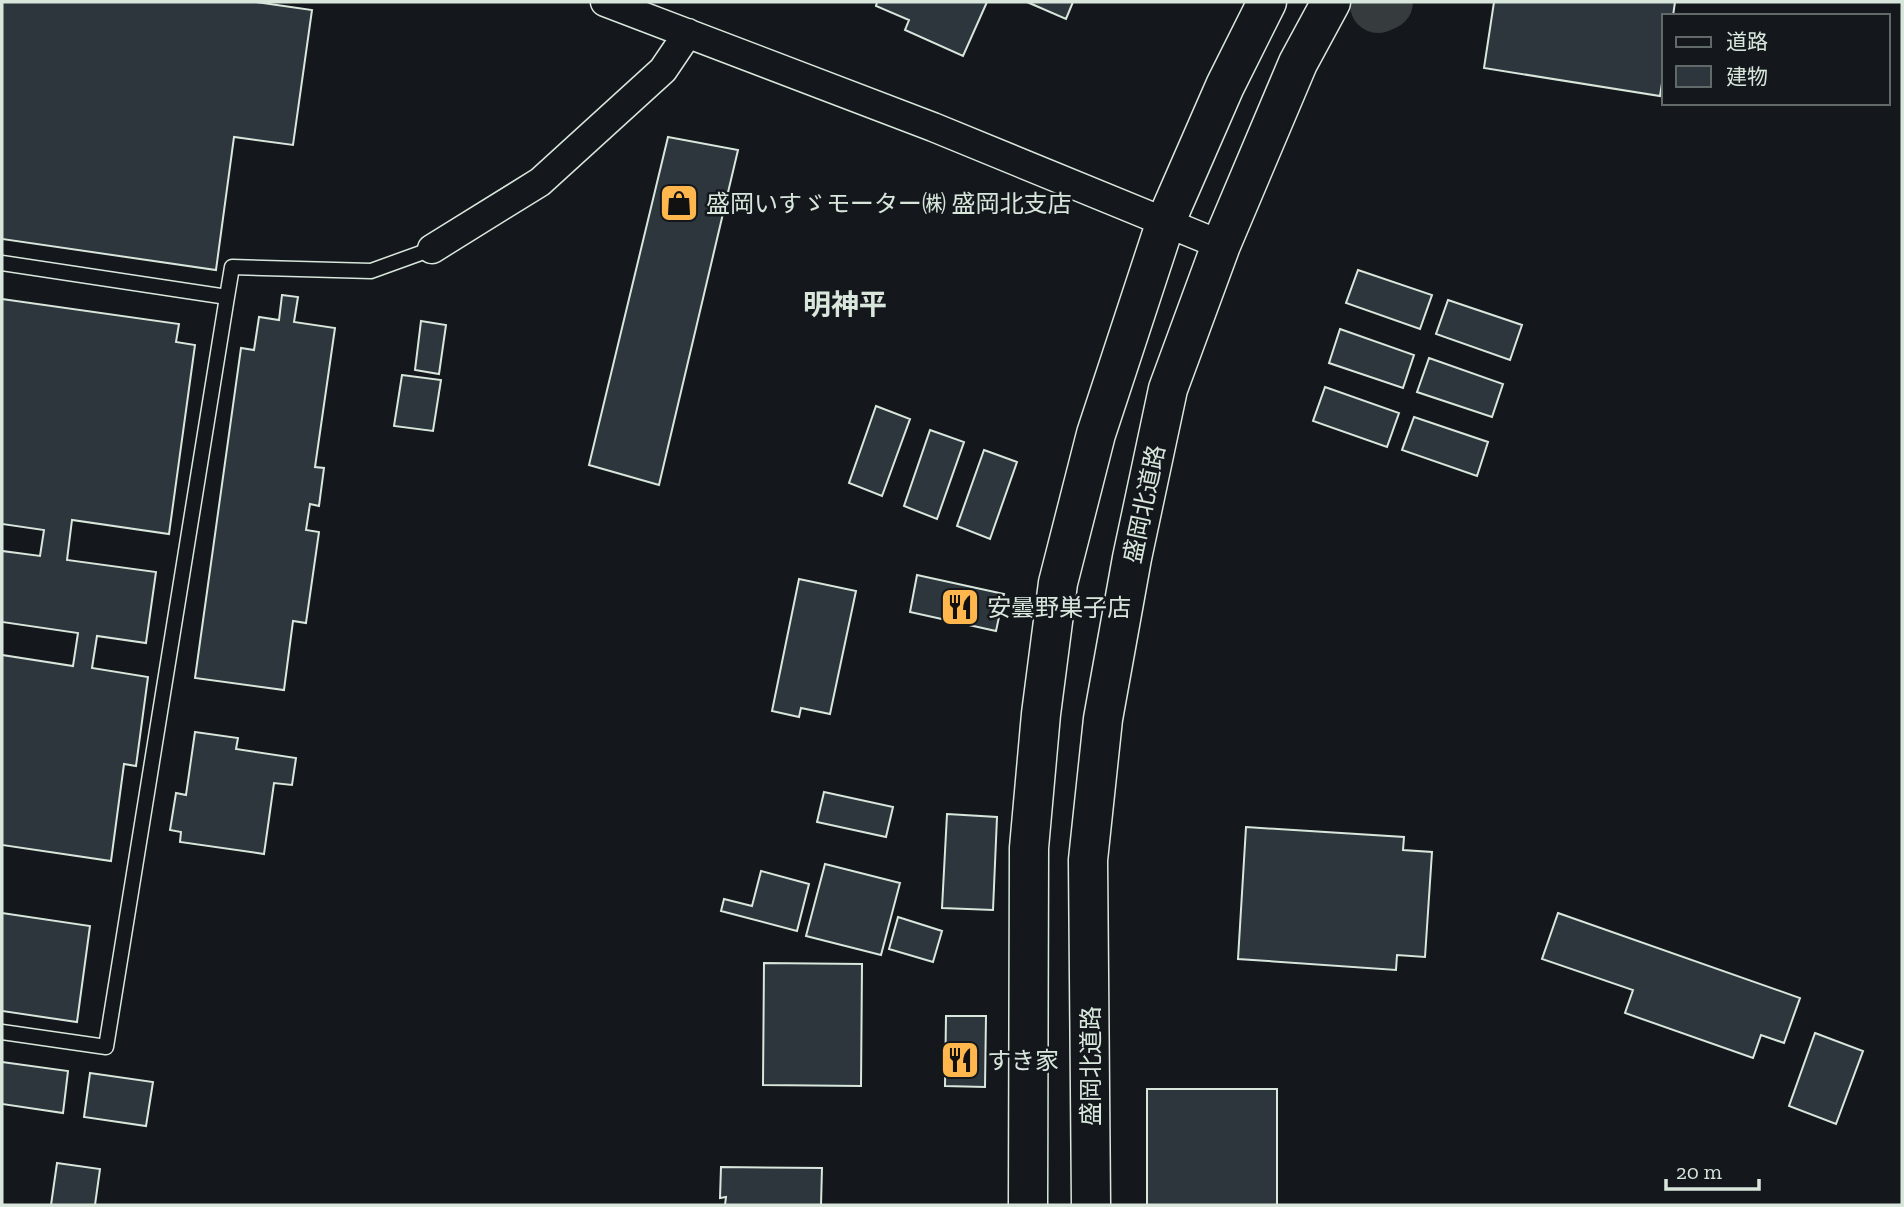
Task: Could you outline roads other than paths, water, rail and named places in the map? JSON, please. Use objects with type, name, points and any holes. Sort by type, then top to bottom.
[{"type":"highway","points":[[1028,1205],[1029,848],[1041,714],[1058,583],[1096,434],[1166,221],[1225,86],[1267,2]]},
{"type":"highway","name":"盛岡北道路","points":[[1091,1205],[1088,860],[1103,719],[1132,558],[1168,389],[1221,245],[1298,63],[1331,2]]},
{"type":"street","points":[[604,2],[933,127],[1221,245]]},
{"type":"street","points":[[432,249],[540,182],[663,70],[688,33]]},
{"type":"lane","points":[[2,1032],[106,1047],[232,267],[371,271],[432,249]]},
{"type":"lane","points":[[2,263],[227,297]]},
{"type":"waterway","points":[[1378,5],[1385,2]]},
{"type":"place","name":"盛岡いすゞモーター㈱ 盛岡北支店","points":[[679,203]]},
{"type":"place","name":"安曇野巣子店","points":[[960,607]]},
{"type":"place","name":"すき家","points":[[960,1060]]},
{"type":"district","name":"明神平","points":[[845,304]]}]
